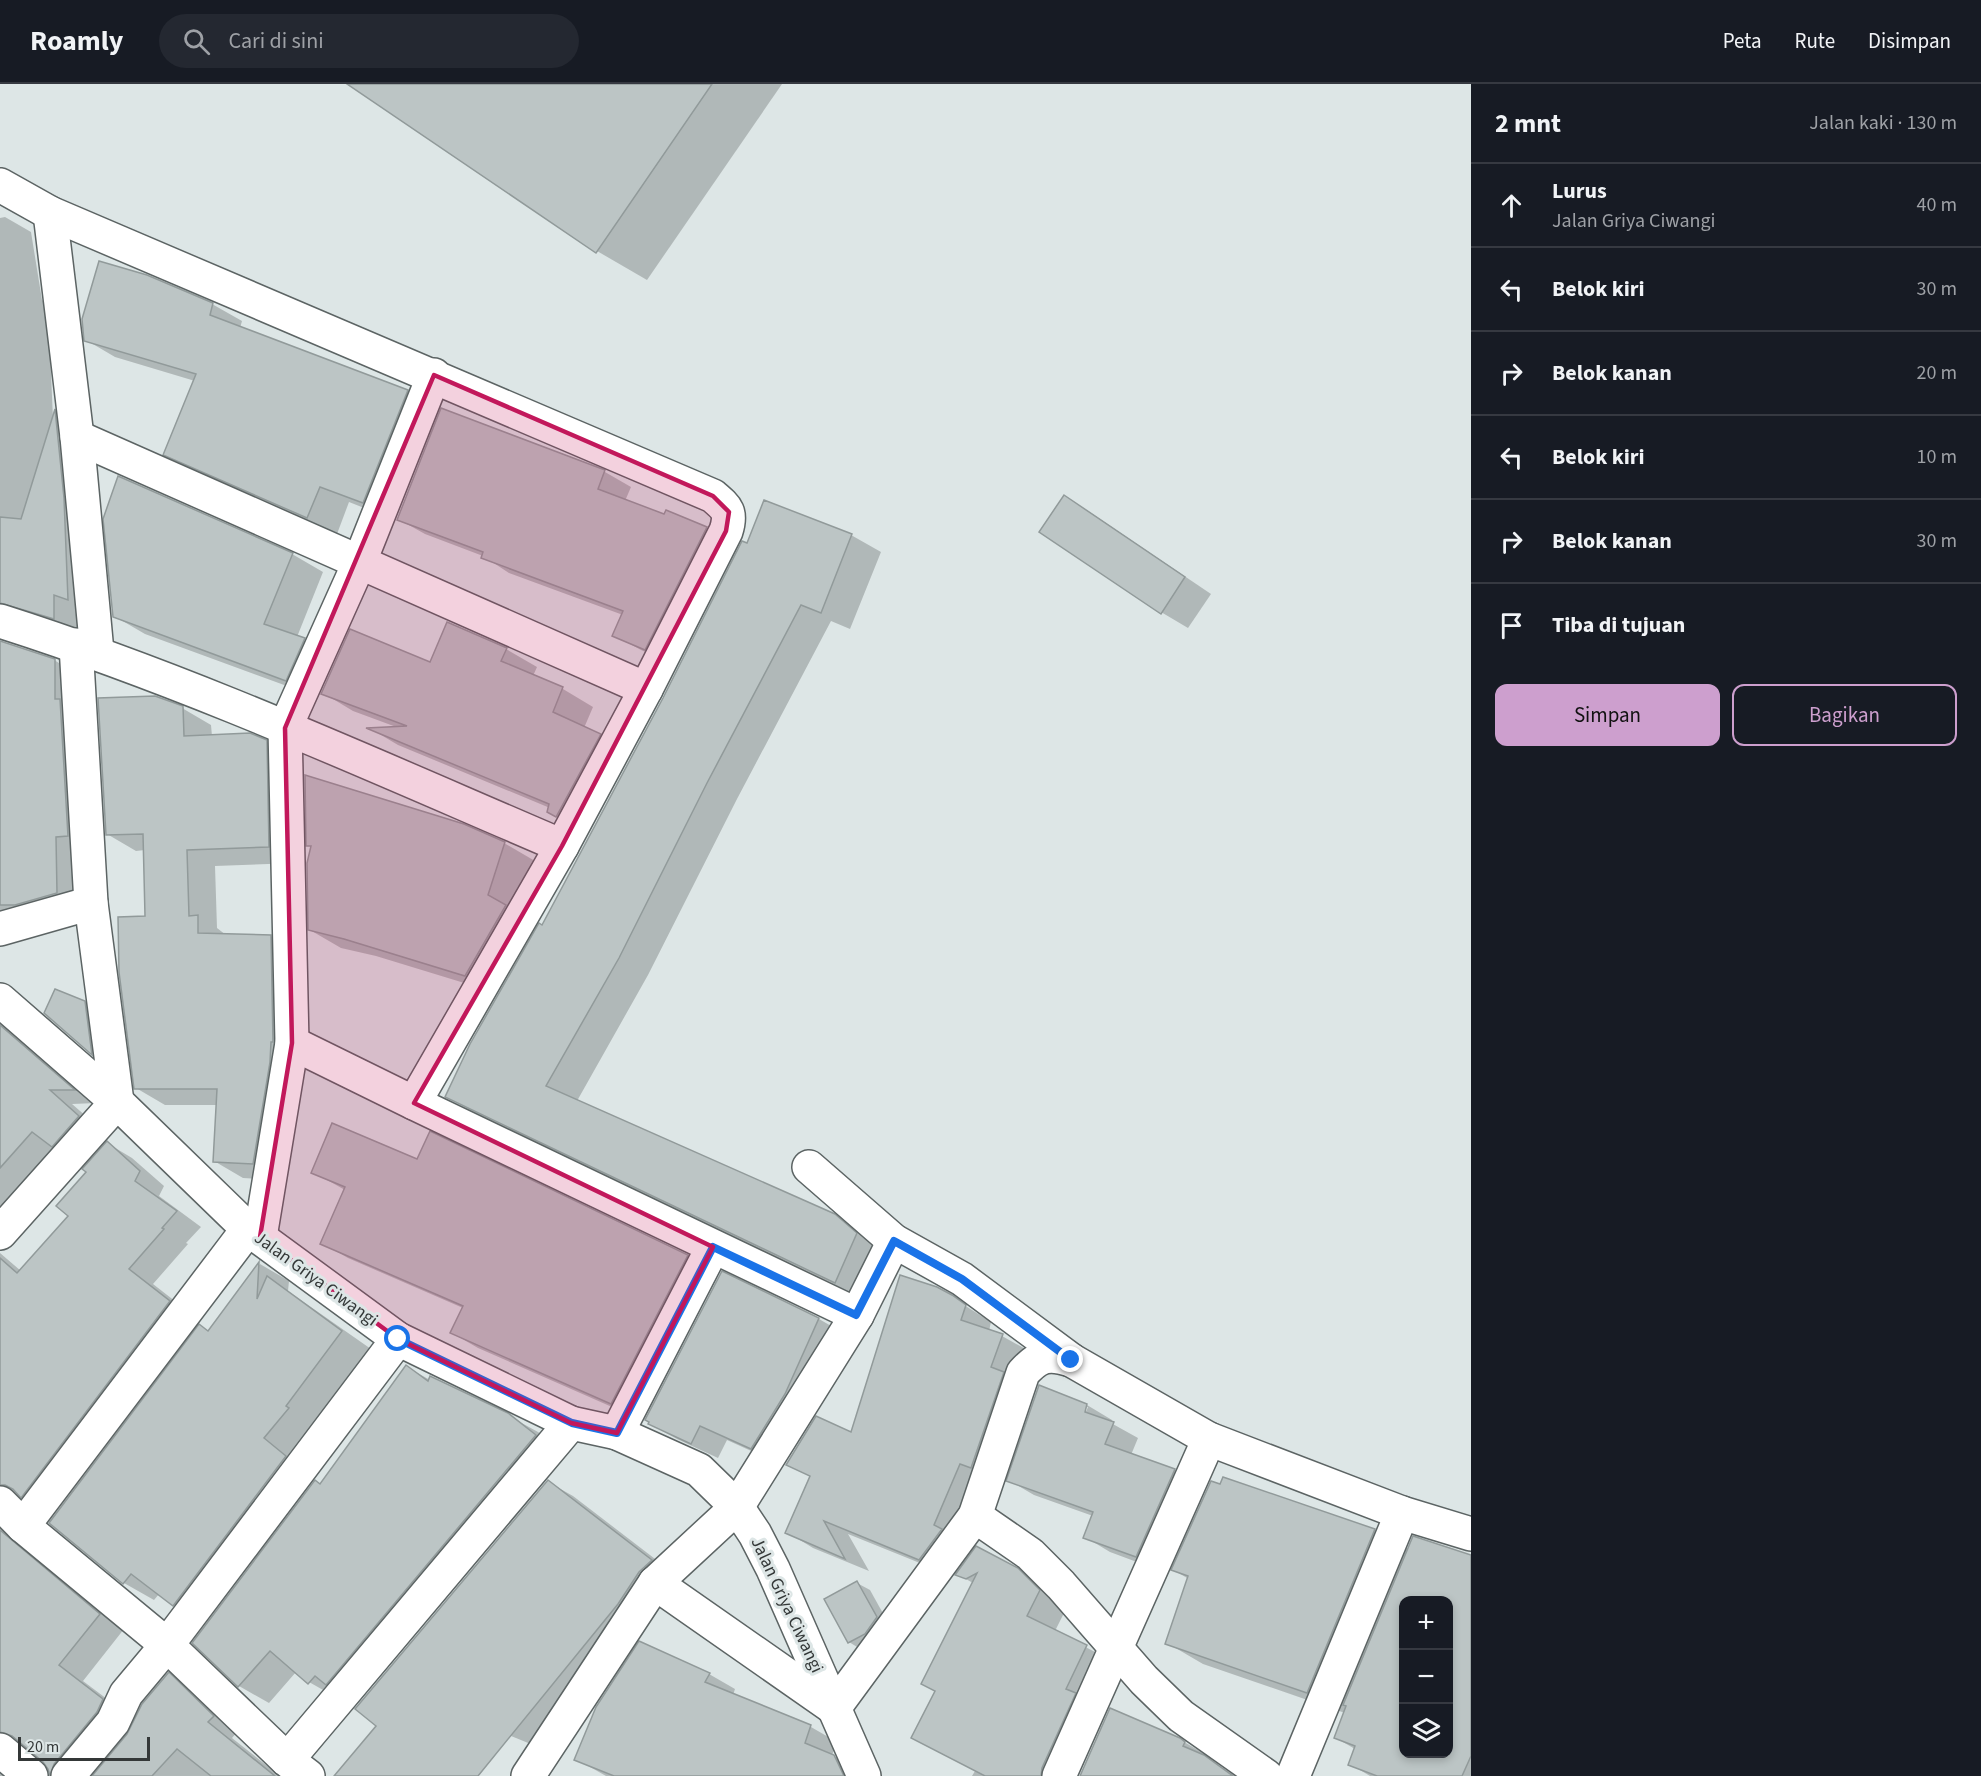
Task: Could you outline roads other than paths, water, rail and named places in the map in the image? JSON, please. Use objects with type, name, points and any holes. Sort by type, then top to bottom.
[{"type":"street","points":[[0,185],[50,213],[434,375],[712,496],[729,512],[726,531],[646,689],[562,846],[414,1103]]},
{"type":"street","points":[[0,1233],[117,1102],[91,903],[86,649],[77,437],[50,213]]},
{"type":"street","points":[[434,375],[360,561],[285,728],[292,1043],[254,1233],[11,1515],[166,1645],[298,1768],[572,1423]]},
{"type":"street","points":[[77,437],[646,689]]},
{"type":"street","points":[[0,621],[86,649],[285,728],[562,846]]},
{"type":"street","points":[[0,928],[91,903]]},
{"type":"street","name":"Jalan Griya Ciwangi","points":[[0,1000],[117,1102],[254,1233],[398,1339],[572,1423],[617,1433],[699,1470],[737,1507],[755,1534],[773,1569],[864,1776]]},
{"type":"street","points":[[292,1043],[856,1315]]},
{"type":"street","points":[[809,1167],[894,1241],[962,1279],[1071,1360],[1209,1439],[1402,1513],[1471,1534]]},
{"type":"street","points":[[534,1774],[655,1583],[737,1507],[856,1315],[894,1241]]},
{"type":"street","points":[[617,1433],[713,1247]]},
{"type":"street","points":[[68,1776],[113,1722],[126,1694],[166,1645],[398,1339]]},
{"type":"street","points":[[655,1583],[834,1708],[975,1516],[1023,1373],[1033,1361],[1043,1357],[1056,1355],[1071,1360]]},
{"type":"street","points":[[1059,1776],[1209,1439]]},
{"type":"street","points":[[1293,1776],[1402,1513]]},
{"type":"street","points":[[975,1516],[1030,1554],[1117,1647],[1144,1680],[1181,1716],[1260,1775]]},
{"type":"street","points":[[0,1750],[31,1776]]}]
